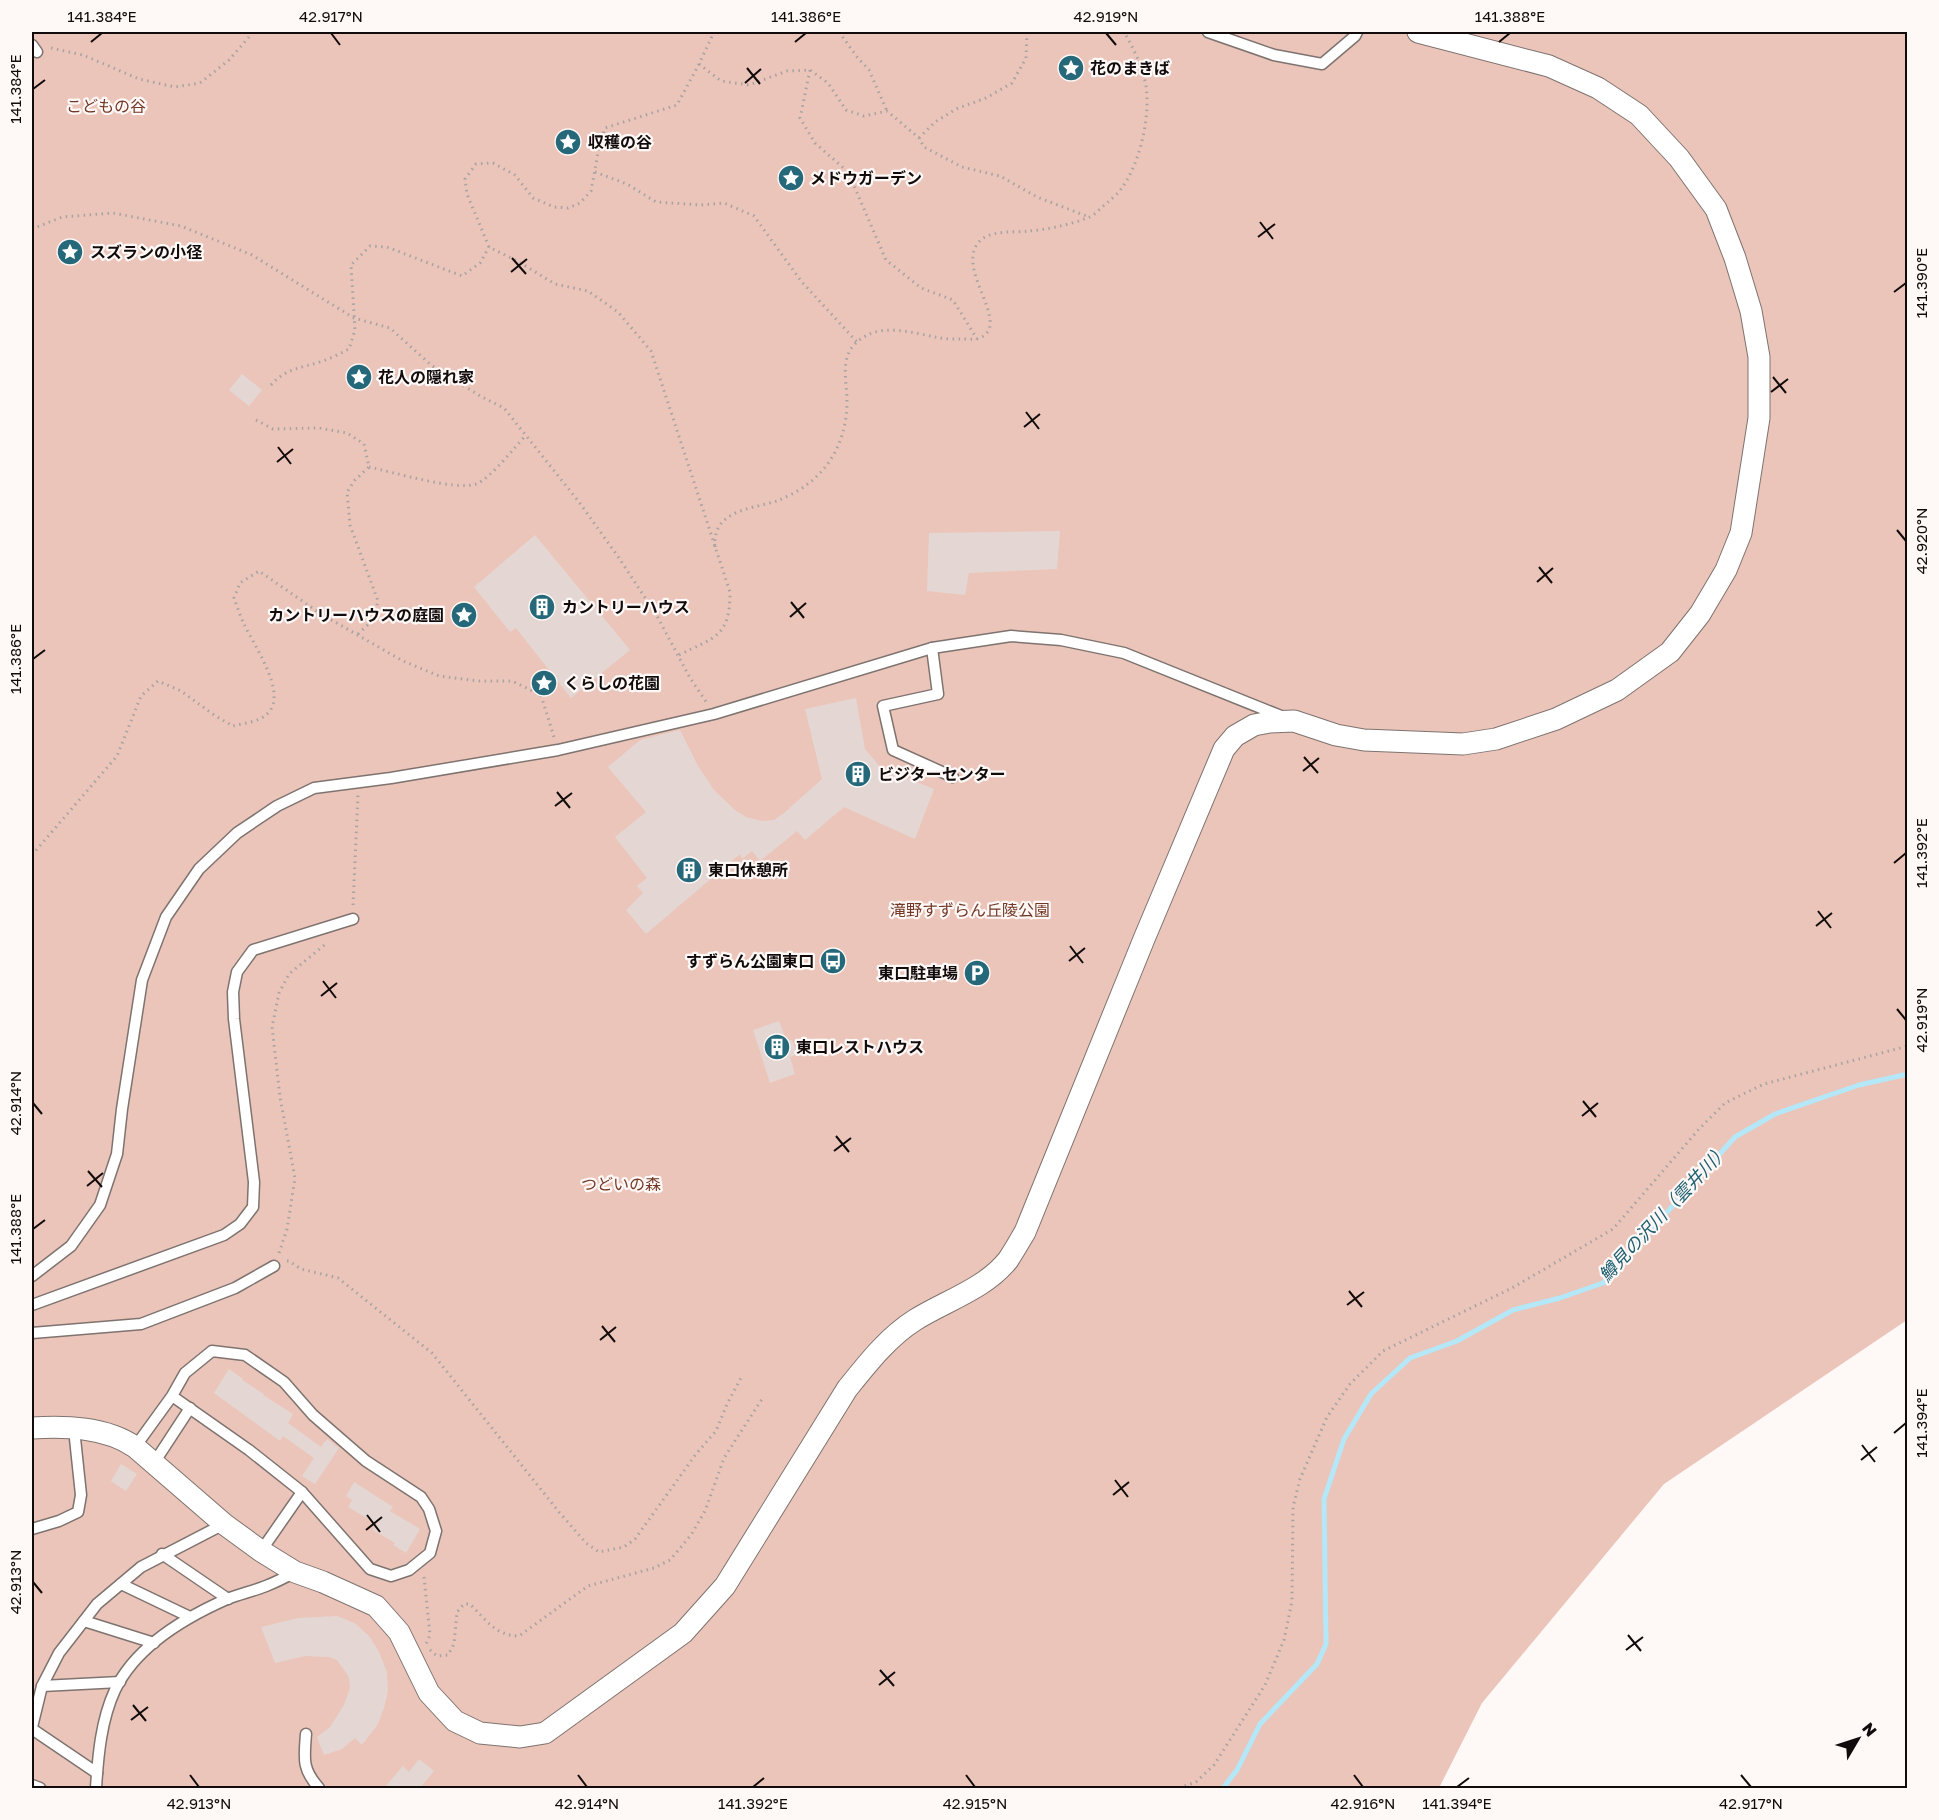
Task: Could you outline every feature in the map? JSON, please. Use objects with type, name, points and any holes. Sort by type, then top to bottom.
[{"type":"street","points":[[32,1428],[57,1426],[122,1437],[224,1524],[261,1551],[295,1572],[376,1606],[399,1632],[429,1693],[455,1721],[480,1733],[520,1737],[545,1732],[683,1633],[724,1586],[847,1389],[869,1362],[892,1338],[914,1321],[974,1287],[1007,1261],[1025,1233],[1224,749],[1235,736],[1254,725],[1294,721],[1336,735],[1364,741],[1463,744],[1496,739],[1556,720],[1617,690],[1670,652],[1700,614],[1726,570],[1741,533],[1759,418],[1759,357],[1751,311],[1735,258],[1716,209],[1679,158],[1639,115],[1598,88],[1549,66],[1419,32]]},
{"type":"lane","points":[[1208,32],[1274,56],[1322,64],[1357,32]]},
{"type":"lane","points":[[32,1276],[71,1246],[100,1204],[117,1154],[142,980],[166,917],[200,869],[237,833],[277,806],[314,788],[392,778],[558,750],[714,714],[932,648],[1011,636],[1061,640],[1124,653],[1294,721]]},
{"type":"lane","points":[[932,648],[938,694],[883,706],[893,750],[953,777]]},
{"type":"lane","points":[[32,1305],[224,1235],[240,1224],[253,1207],[254,1182],[234,1019],[233,992],[237,972],[253,950],[353,919]]},
{"type":"lane","points":[[32,1333],[141,1324],[235,1288],[274,1266]]},
{"type":"lane","points":[[135,1447],[172,1396],[185,1372],[212,1351],[245,1354],[284,1382],[313,1415],[366,1461],[421,1497],[429,1509],[436,1531],[430,1553],[409,1570],[392,1576],[370,1569],[302,1492],[249,1450],[172,1396]]},
{"type":"lane","points":[[154,1463],[190,1408]]},
{"type":"lane","points":[[32,1529],[59,1521],[78,1512],[81,1495],[74,1429]]},
{"type":"lane","points":[[261,1551],[302,1492]]},
{"type":"lane","points":[[97,1773],[32,1728],[42,1686],[59,1653],[97,1604],[141,1566],[224,1524]]},
{"type":"lane","points":[[162,1554],[228,1599]]},
{"type":"lane","points":[[96,1788],[102,1732],[115,1690],[133,1663],[154,1643],[190,1617],[228,1599],[268,1586],[295,1572]]},
{"type":"lane","points":[[121,1584],[190,1617]]},
{"type":"lane","points":[[84,1621],[154,1643]]},
{"type":"lane","points":[[42,1686],[120,1682]]},
{"type":"lane","points":[[306,1734],[304,1763],[312,1781],[319,1788]]},
{"type":"lane","points":[[32,1785],[40,1788]]},
{"type":"path","points":[[679,655],[719,635],[730,614],[730,592],[651,351],[618,312],[588,291],[555,284],[489,247],[467,194],[465,179],[476,164],[493,164],[514,175],[533,198],[561,208],[580,203],[591,191],[600,142],[605,128],[676,105],[714,32]]},
{"type":"path","points":[[839,32],[869,70],[887,111],[920,138],[924,147],[962,167],[1000,176],[1037,196],[1090,217]]},
{"type":"path","points":[[920,138],[935,122],[956,109],[986,98],[1012,84],[1026,58],[1028,32]]},
{"type":"path","points":[[715,552],[714,538],[723,520],[746,508],[777,500],[804,487],[821,472],[837,452],[844,430],[847,402],[845,373],[848,352],[857,342],[867,334],[883,330],[922,333],[940,338],[977,339],[985,335],[990,328],[991,318],[973,269],[972,256],[977,244],[983,238],[999,233],[1028,232],[1090,217],[1121,190],[1144,136],[1147,111],[1145,78],[1124,32]]},
{"type":"path","points":[[34,48],[51,48],[83,55],[139,79],[175,87],[200,83],[229,60],[249,37]]},
{"type":"path","points":[[699,64],[721,81],[748,86],[787,71],[810,70],[828,83],[846,110],[864,116],[887,111]]},
{"type":"path","points":[[810,70],[800,118],[815,143],[848,172],[886,260],[921,288],[953,300],[977,339]]},
{"type":"path","points":[[596,172],[627,184],[656,202],[701,205],[724,203],[754,216],[801,281],[857,342]]},
{"type":"path","points":[[32,229],[62,217],[113,213],[181,226],[252,255],[354,318],[390,328],[431,365],[480,396],[504,408],[579,502],[619,558],[657,616],[690,678],[714,714]]},
{"type":"path","points":[[271,385],[279,375],[324,361],[349,349],[355,330],[351,265],[370,246],[387,247],[462,276],[480,263],[489,247]]},
{"type":"path","points":[[256,420],[273,429],[319,428],[347,433],[364,444],[369,467]]},
{"type":"path","points":[[369,467],[454,486],[475,484],[489,475],[526,435]]},
{"type":"path","points":[[358,634],[374,619],[378,601],[350,525],[347,492],[355,480],[369,467]]},
{"type":"path","points":[[32,855],[117,756],[141,696],[158,681],[181,691],[233,726],[255,721],[269,713],[274,698],[268,670],[243,623],[234,598],[240,583],[259,571],[321,614],[403,661],[439,676],[478,681],[512,681],[541,695],[558,750]]},
{"type":"path","points":[[274,1266],[287,1229],[294,1178],[280,1097],[272,1027],[279,993],[289,974],[353,919],[358,781]]},
{"type":"path","points":[[1179,1788],[1196,1782],[1214,1765],[1265,1685],[1284,1640],[1292,1601],[1293,1507],[1300,1479],[1327,1417],[1350,1384],[1383,1351],[1512,1288],[1613,1229],[1699,1129],[1725,1103],[1764,1084],[1908,1046]]},
{"type":"path","points":[[274,1266],[289,1261],[301,1269],[338,1278],[432,1353],[559,1512],[586,1543],[599,1552],[624,1547],[635,1539],[696,1454],[716,1431],[741,1378]]},
{"type":"path","points":[[421,1640],[436,1656],[448,1655],[454,1644],[457,1612],[464,1604],[470,1604],[492,1626],[506,1636],[519,1636],[588,1586],[654,1568],[670,1560],[696,1527],[705,1510],[724,1458],[762,1399]]},
{"type":"path","points":[[421,1560],[430,1635],[426,1644]]},
{"type":"green space","name":"滝野すずらん丘陵公園","points":[[32,32],[1907,32],[1907,1320],[1664,1484],[1482,1703],[1439,1788],[32,1788]]},
{"type":"building","points":[[242,374],[262,390],[249,406],[229,390]]},
{"type":"building","points":[[1060,531],[1057,569],[969,573],[965,595],[927,591],[929,533]]},
{"type":"building","name":"カントリーハウス","points":[[535,535],[630,650],[571,698],[516,628],[510,632],[474,587]]},
{"type":"building","points":[[856,698],[865,749],[881,768],[934,789],[915,839],[844,807],[805,840],[797,831],[760,861],[752,851],[742,859],[740,854],[646,934],[626,910],[643,893],[637,886],[647,878],[615,837],[646,812],[608,767],[640,740],[680,730],[698,766],[714,790],[746,817],[762,821],[774,820],[822,779],[805,709]]},
{"type":"building","name":"東口レストハウス","points":[[779,1021],[786,1040],[792,1040],[798,1054],[790,1057],[795,1074],[770,1083],[753,1030]]},
{"type":"building","points":[[229,1369],[293,1414],[288,1423],[321,1447],[327,1439],[339,1448],[315,1484],[302,1476],[314,1458],[283,1436],[280,1441],[214,1393]]},
{"type":"building","points":[[121,1464],[137,1474],[126,1491],[111,1481]]},
{"type":"building","points":[[354,1482],[393,1507],[390,1511],[420,1529],[406,1553],[393,1545],[395,1543],[373,1530],[377,1524],[348,1507],[352,1500],[346,1496]]},
{"type":"building","points":[[337,1616],[356,1624],[370,1637],[387,1672],[388,1691],[378,1724],[362,1745],[355,1738],[342,1749],[324,1755],[317,1737],[330,1727],[344,1705],[350,1688],[349,1677],[337,1660],[329,1657],[305,1656],[275,1663],[261,1627],[298,1618]]},
{"type":"building","points":[[419,1759],[434,1771],[420,1788],[384,1788],[403,1766],[409,1772]]},
{"type":"waterway","name":"鱒見の沢川（雲井川）","points":[[1223,1788],[1237,1770],[1260,1724],[1317,1664],[1326,1644],[1324,1499],[1344,1439],[1371,1394],[1410,1358],[1457,1341],[1513,1310],[1560,1298],[1603,1283],[1735,1137],[1775,1114],[1859,1085],[1908,1074]]},
{"type":"place","name":"花のまきば","points":[[1071,68]]},
{"type":"place","name":"収穫の谷","points":[[568,142]]},
{"type":"place","name":"メドウガーデン","points":[[791,178]]},
{"type":"place","name":"スズランの小径","points":[[70,252]]},
{"type":"place","name":"花人の隠れ家","points":[[359,377]]},
{"type":"place","name":"カントリーハウス","points":[[542,607]]},
{"type":"place","name":"カントリーハウスの庭園","points":[[464,615]]},
{"type":"place","name":"くらしの花園","points":[[544,683]]},
{"type":"place","name":"ビジターセンター","points":[[858,774]]},
{"type":"place","name":"東口休憩所","points":[[689,870]]},
{"type":"place","name":"すずらん公園東口","points":[[833,961]]},
{"type":"place","name":"東口駐車場","points":[[977,973]]},
{"type":"place","name":"東口レストハウス","points":[[777,1047]]},
{"type":"park label","name":"こどもの谷","points":[[106,106]]},
{"type":"park label","name":"つどいの森","points":[[621,1184]]}]
